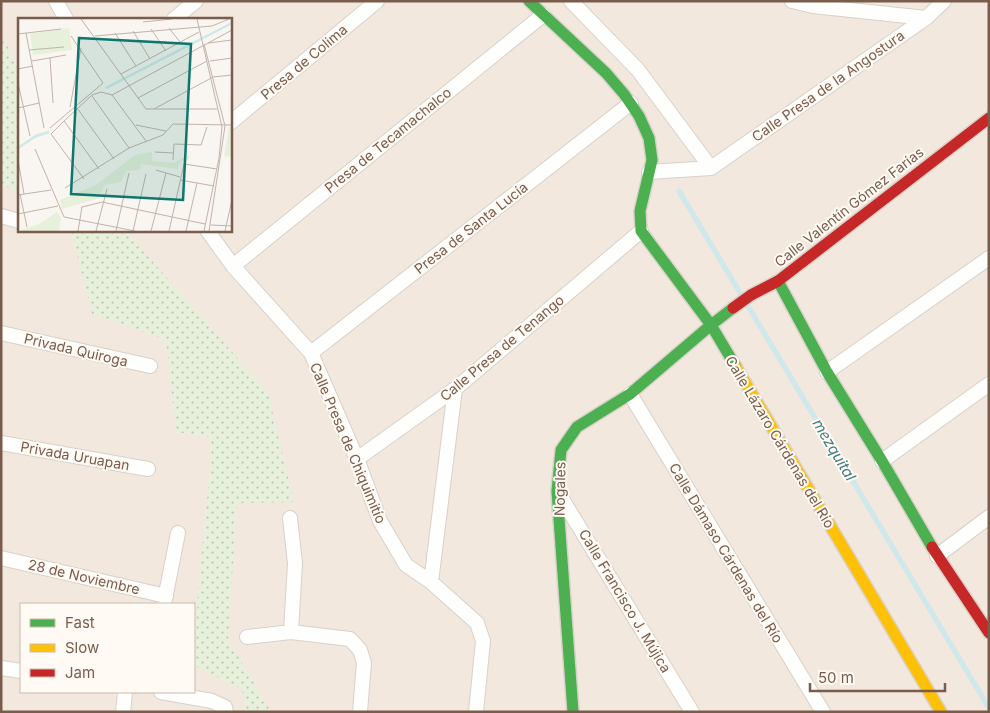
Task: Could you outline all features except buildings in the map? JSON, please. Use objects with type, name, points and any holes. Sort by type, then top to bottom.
[{"type":"street","points":[[56,1],[65,18]]},
{"type":"street","points":[[175,18],[196,1]]},
{"type":"street","name":"Presa de Colima","points":[[231,122],[377,1]]},
{"type":"street","points":[[529,1],[603,69],[631,103],[650,136],[652,160],[642,199],[641,231]]},
{"type":"street","points":[[572,1],[638,70],[711,168]]},
{"type":"street","points":[[792,1],[813,6],[926,18]]},
{"type":"street","name":"Calle Presa de la Angostura","points":[[711,168],[926,18],[944,1]]},
{"type":"street","name":"Presa de Tecamachalco","points":[[233,266],[543,15]]},
{"type":"street","name":"Presa de Santa Lucía","points":[[311,353],[631,103]]},
{"type":"street","name":"Calle Valentín Gómez Farías","points":[[726,314],[751,296],[778,281],[989,118]]},
{"type":"street","points":[[649,172],[711,168]]},
{"type":"street","points":[[1,216],[18,221]]},
{"type":"street","name":"Calle Presa de Chiquimitío","points":[[208,231],[233,266],[311,353],[357,459],[380,521],[406,565],[431,582],[477,623],[483,641],[476,712]]},
{"type":"street","name":"Calle Lázaro Cárdenas del Río","points":[[641,231],[711,325],[941,712]]},
{"type":"street","name":"Calle Presa de Tenango","points":[[357,459],[455,389],[641,231]]},
{"type":"street","points":[[827,372],[989,258]]},
{"type":"street","points":[[778,281],[827,372],[882,461],[937,556],[989,633]]},
{"type":"street","name":"Nogales","points":[[573,712],[558,491],[561,450],[577,427],[630,394],[726,314]]},
{"type":"street","name":"Privada Quiroga","points":[[1,333],[150,366]]},
{"type":"street","points":[[882,461],[989,384]]},
{"type":"street","points":[[431,582],[455,389]]},
{"type":"street","name":"Calle Dámaso Cárdenas del Río","points":[[630,394],[823,712]]},
{"type":"street","name":"Privada Uruapan","points":[[1,443],[148,469]]},
{"type":"street","name":"Calle Francisco J. Mújica","points":[[558,491],[692,712]]},
{"type":"street","points":[[937,556],[989,517]]},
{"type":"street","points":[[290,518],[295,563],[291,632]]},
{"type":"street","name":"28 de Noviembre","points":[[1,558],[165,600],[178,533]]},
{"type":"street","points":[[247,637],[291,632],[350,639],[360,650],[364,663],[360,712]]},
{"type":"street","points":[[1,668],[20,671]]},
{"type":"street","points":[[123,712],[125,693]]},
{"type":"street","points":[[167,693],[212,701],[225,710]]},
{"type":"shaded area","points":[[1,1],[989,1],[989,712],[1,712]]},
{"type":"green space","points":[[1,33],[18,67],[18,191],[1,185]]},
{"type":"green space","points":[[71,231],[126,231],[268,393],[294,502],[237,503],[228,639],[271,712],[247,712],[242,689],[195,666],[198,592],[210,470],[210,437],[176,432],[166,340],[92,314]]},
{"type":"waterway","name":"mezquital","points":[[679,191],[989,708]]},
{"type":"traffic: fast","points":[[529,1],[606,73],[639,116],[649,138],[652,160],[640,211],[641,231],[711,325],[736,367]]},
{"type":"traffic: fast","points":[[778,281],[827,372],[932,547]]},
{"type":"traffic: fast","points":[[573,712],[557,491],[561,450],[577,427],[630,394],[733,308]]},
{"type":"traffic: slow","points":[[736,367],[941,712]]},
{"type":"traffic: jam","points":[[733,308],[751,295],[778,281],[989,118]]},
{"type":"traffic: jam","points":[[932,547],[989,633]]}]
